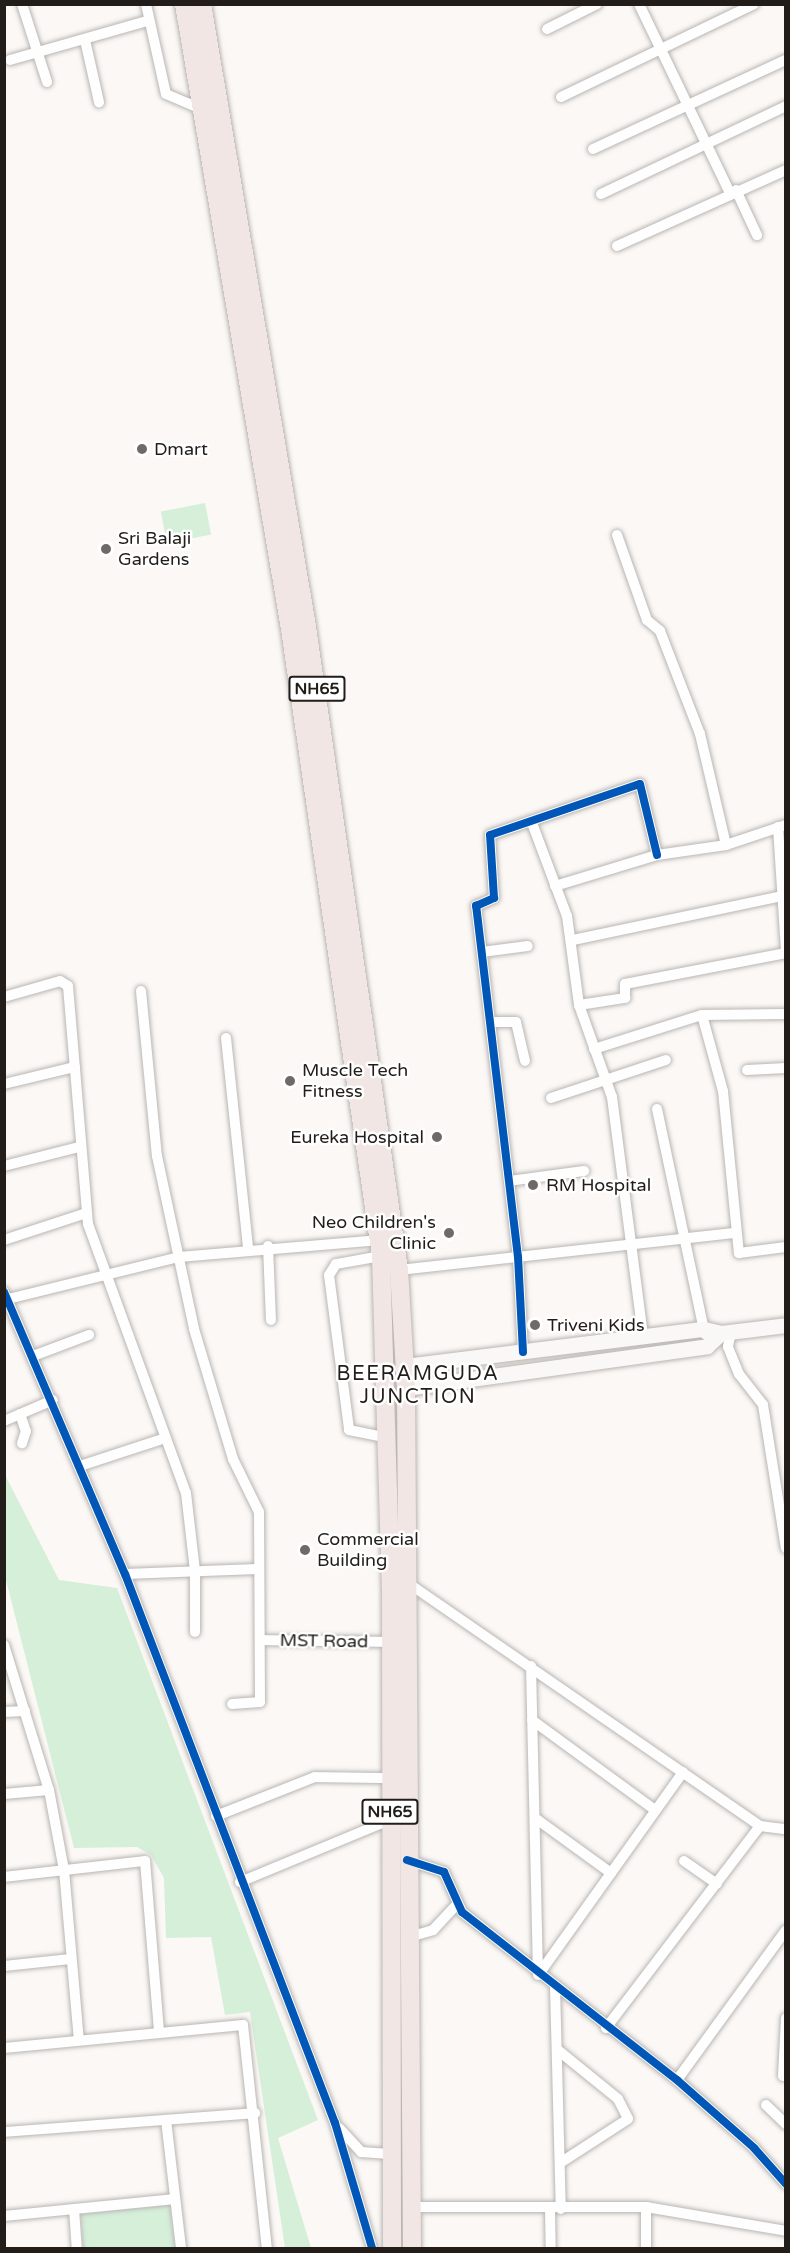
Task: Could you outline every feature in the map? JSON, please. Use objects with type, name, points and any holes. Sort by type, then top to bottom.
[{"type":"highway","name":"NH65","points":[[184,4],[399,1270],[406,1388],[408,1583],[399,1748],[407,1860],[412,2248]]},
{"type":"highway","name":"NH65","points":[[202,4],[307,627],[362,1050],[381,1248],[389,1438],[389,1642],[399,1719]]},
{"type":"highway","name":"NH65","points":[[392,2248],[390,1820],[392,1778],[399,1748]]},
{"type":"main road","points":[[405,1366],[704,1329],[726,1332],[786,1325]]},
{"type":"main road","points":[[406,1388],[707,1346],[726,1332]]},
{"type":"street","points":[[22,4],[47,82]]},
{"type":"street","points":[[146,4],[147,21],[166,94],[201,109]]},
{"type":"street","points":[[547,29],[597,4]]},
{"type":"street","points":[[639,4],[691,104],[708,146],[757,235]]},
{"type":"street","points":[[561,97],[754,4]]},
{"type":"street","points":[[10,60],[147,21]]},
{"type":"street","points":[[85,40],[99,102]]},
{"type":"street","points":[[593,150],[786,60]]},
{"type":"street","points":[[602,194],[708,146],[786,106]]},
{"type":"street","points":[[617,246],[733,191],[786,170]]},
{"type":"street","points":[[617,535],[647,620],[660,631],[700,734],[726,845]]},
{"type":"street","points":[[523,1352],[518,1257],[476,906],[494,898],[490,835],[532,823],[640,784],[657,855]]},
{"type":"street","points":[[532,823],[573,940],[579,1005],[605,1078],[623,1164],[629,1245],[643,1336]]},
{"type":"street","points":[[555,886],[657,855],[726,845],[782,826],[786,953],[625,984],[625,998],[579,1005]]},
{"type":"street","points":[[573,940],[784,895]]},
{"type":"street","points":[[482,952],[528,946]]},
{"type":"street","points":[[4,997],[66,982],[86,1213],[102,1274],[186,1493],[195,1571],[195,1632]]},
{"type":"street","points":[[141,991],[158,1156],[179,1257],[232,1460],[258,1512],[260,1702],[232,1704]]},
{"type":"street","points":[[594,1049],[702,1015],[786,1014]]},
{"type":"street","points":[[702,1015],[723,1091],[739,1253],[786,1247]]},
{"type":"street","points":[[490,1022],[516,1022],[525,1061]]},
{"type":"street","points":[[226,1038],[248,1247]]},
{"type":"street","points":[[551,1098],[605,1078],[666,1060]]},
{"type":"street","points":[[4,1083],[75,1067]]},
{"type":"street","points":[[747,1070],[786,1068]]},
{"type":"street","points":[[657,1108],[707,1346]]},
{"type":"street","points":[[4,1166],[79,1147]]},
{"type":"street","points":[[509,1181],[584,1171]]},
{"type":"street","points":[[4,1240],[86,1213]]},
{"type":"street","points":[[399,1270],[736,1233]]},
{"type":"street","points":[[268,1246],[271,1320]]},
{"type":"street","points":[[372,2248],[335,2123],[240,1882],[125,1574],[53,1400],[6,1295],[179,1257],[248,1247],[381,1248]]},
{"type":"street","points":[[381,1248],[336,1264],[329,1275],[349,1430],[389,1438]]},
{"type":"street","points":[[726,1332],[728,1347],[739,1374],[763,1405],[782,1492],[786,1547]]},
{"type":"street","points":[[33,1356],[89,1335]]},
{"type":"street","points":[[6,1417],[20,1414],[53,1400]]},
{"type":"street","points":[[20,1414],[26,1431],[22,1443]]},
{"type":"street","points":[[80,1466],[165,1438]]},
{"type":"street","points":[[125,1574],[257,1569]]},
{"type":"street","points":[[408,1583],[760,1826],[786,1829]]},
{"type":"street","name":"MST Road","points":[[260,1640],[389,1642]]},
{"type":"street","points":[[4,1645],[49,1790],[64,1870],[79,2040]]},
{"type":"street","points":[[531,1666],[538,1975]]},
{"type":"street","points":[[4,1712],[25,1711]]},
{"type":"street","points":[[532,1720],[655,1810]]},
{"type":"street","points":[[538,1975],[683,1772]]},
{"type":"street","points":[[216,1816],[315,1777],[392,1778]]},
{"type":"street","points":[[4,1794],[49,1790]]},
{"type":"street","points":[[535,1818],[611,1873]]},
{"type":"street","points":[[240,1882],[390,1820]]},
{"type":"street","points":[[606,2028],[760,1826]]},
{"type":"street","points":[[407,1860],[444,1872],[456,1905],[538,1975],[677,2080],[754,2148],[786,2184]]},
{"type":"street","points":[[4,1877],[146,1861],[159,2032]]},
{"type":"street","points":[[684,1861],[717,1884]]},
{"type":"street","points":[[409,1937],[433,1930],[456,1905]]},
{"type":"street","points":[[677,2080],[786,1930]]},
{"type":"street","points":[[4,1966],[71,1959]]},
{"type":"street","points":[[551,2248],[560,2163],[559,2051],[555,1987]]},
{"type":"street","points":[[783,2076],[786,2018]]},
{"type":"street","points":[[4,2048],[243,2025],[255,2113],[267,2248]]},
{"type":"street","points":[[559,2051],[618,2099],[628,2119],[560,2163]]},
{"type":"street","points":[[766,2105],[786,2124]]},
{"type":"street","points":[[4,2132],[255,2113]]},
{"type":"street","points":[[166,2120],[181,2248]]},
{"type":"street","points":[[335,2123],[361,2152],[393,2154]]},
{"type":"street","points":[[4,2216],[175,2199]]},
{"type":"street","points":[[412,2207],[555,2209],[646,2207],[786,2231]]},
{"type":"street","points":[[646,2207],[646,2248]]},
{"type":"street","points":[[74,2209],[77,2248]]},
{"type":"green space","points":[[205,503],[211,534],[167,543],[161,512]]},
{"type":"green space","points":[[4,1473],[59,1580],[117,1588],[318,2120],[278,2138],[311,2248],[285,2248],[250,2012],[225,2015],[211,1937],[166,1938],[164,1878],[151,1855],[137,1847],[74,1848],[6,1580]]},
{"type":"green space","points":[[170,2205],[175,2248],[83,2248],[81,2214]]},
{"type":"cycle path","points":[[523,1352],[518,1257],[476,906],[494,898],[490,835],[640,784],[657,855]]},
{"type":"cycle path","points":[[4,1292],[125,1574],[335,2123],[372,2248]]},
{"type":"cycle path","points":[[407,1860],[444,1872],[462,1912],[677,2080],[754,2148],[786,2184]]},
{"type":"place","name":"Dmart","points":[[142,449]]},
{"type":"place","name":"Sri Balaji Gardens","points":[[106,549]]},
{"type":"place","name":"Muscle Tech Fitness","points":[[290,1081]]},
{"type":"place","name":"Eureka Hospital","points":[[437,1137]]},
{"type":"place","name":"RM Hospital","points":[[533,1185]]},
{"type":"place","name":"Neo Children's Clinic","points":[[449,1233]]},
{"type":"place","name":"Triveni Kids","points":[[535,1325]]},
{"type":"place","name":"Commercial Building","points":[[305,1550]]},
{"type":"district","name":"BEERAMGUDA JUNCTION","points":[[418,1386]]}]
